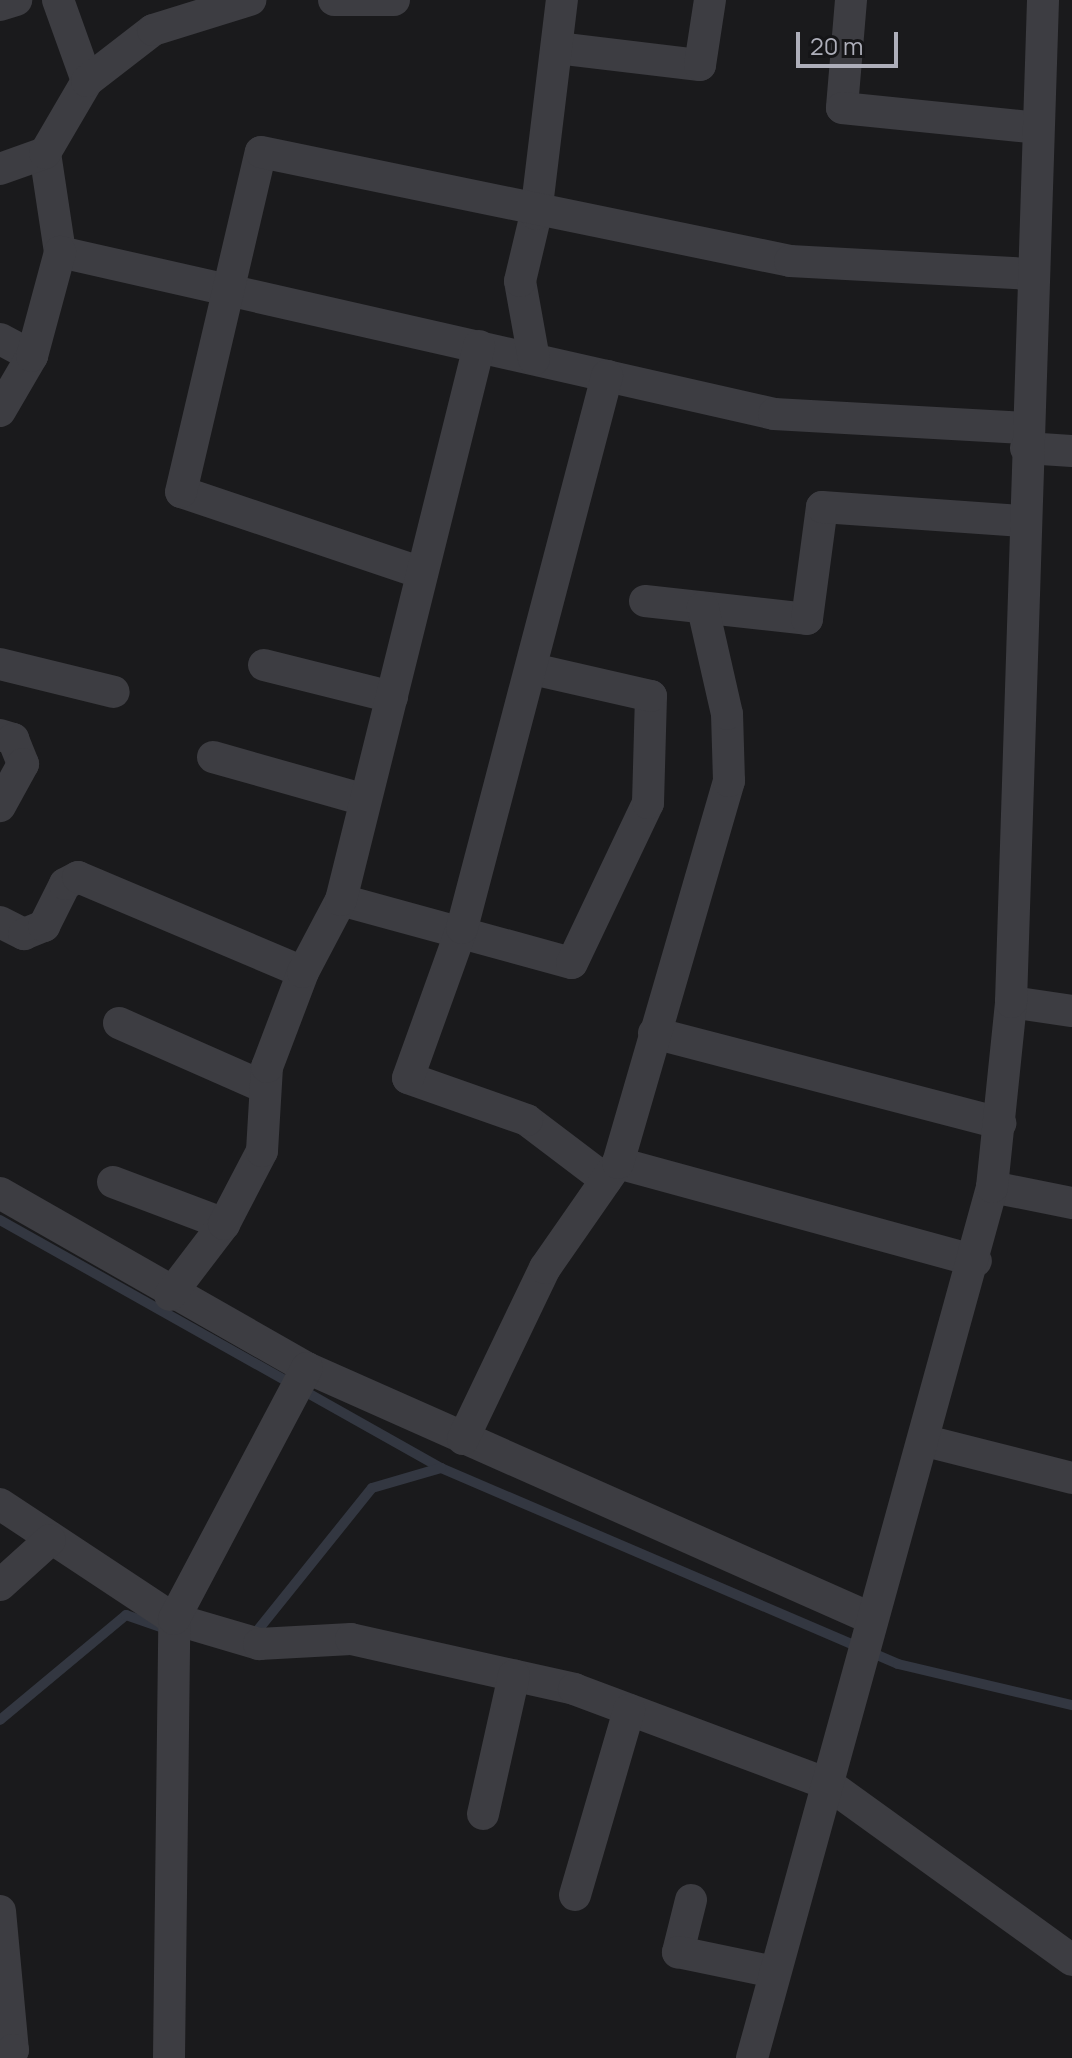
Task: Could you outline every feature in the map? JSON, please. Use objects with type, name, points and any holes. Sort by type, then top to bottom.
[{"type":"street","points":[[0,5],[16,0]]},
{"type":"street","points":[[58,0],[87,81]]},
{"type":"street","points":[[0,411],[32,356],[60,252],[45,153],[87,81],[153,30],[250,0]]},
{"type":"street","points":[[351,1],[394,0]]},
{"type":"street","points":[[534,359],[520,281],[536,214],[562,0]]},
{"type":"street","points":[[557,48],[700,65],[710,0]]},
{"type":"street","points":[[851,0],[842,108],[1038,128]]},
{"type":"street","points":[[753,2058],[869,1622],[926,1441],[976,1261],[992,1187],[1011,1002],[1031,274],[1043,0]]},
{"type":"street","points":[[422,573],[181,492],[261,152],[536,214],[790,261],[1031,274]]},
{"type":"street","points":[[0,169],[45,153]]},
{"type":"street","points":[[60,252],[774,414],[1026,438],[1072,451]]},
{"type":"street","points":[[0,339],[32,356]]},
{"type":"street","points":[[170,1295],[224,1224],[262,1151],[264,1087],[303,972],[341,900],[479,346]]},
{"type":"street","points":[[607,376],[462,928],[408,1078],[527,1120],[612,1171],[976,1261]]},
{"type":"street","points":[[645,601],[807,619],[822,507],[1024,521]]},
{"type":"street","points":[[463,1439],[545,1268],[612,1171],[729,781],[727,714],[703,608]]},
{"type":"street","points":[[0,664],[114,692]]},
{"type":"street","points":[[264,665],[392,697]]},
{"type":"street","points":[[341,900],[462,928],[572,963],[648,803],[651,696],[532,669]]},
{"type":"street","points":[[0,735],[13,739],[23,764],[0,806]]},
{"type":"street","points":[[213,757],[365,800]]},
{"type":"street","points":[[0,922],[24,934],[44,926],[65,884],[78,877],[303,972]]},
{"type":"street","points":[[1011,1002],[1072,1011]]},
{"type":"street","points":[[119,1023],[264,1087]]},
{"type":"street","points":[[654,1033],[1000,1123]]},
{"type":"street","points":[[113,1182],[224,1224]]},
{"type":"street","points":[[992,1187],[1072,1203]]},
{"type":"street","points":[[0,1193],[170,1295],[306,1369],[869,1622]]},
{"type":"street","points":[[169,2058],[174,1619],[306,1369]]},
{"type":"street","points":[[926,1441],[1072,1478]]},
{"type":"street","points":[[0,1504],[50,1540],[174,1619],[259,1644],[351,1639],[514,1675],[629,1710],[828,1784],[1072,1960]]},
{"type":"street","points":[[0,1585],[50,1540]]},
{"type":"street","points":[[483,1814],[514,1675]]},
{"type":"street","points":[[575,1895],[629,1710]]},
{"type":"street","points":[[691,1900],[678,1952],[775,1972]]},
{"type":"street","points":[[0,1911],[13,2050],[6,2058]]},
{"type":"waterway","points":[[0,1220],[441,1468],[898,1664],[1072,1705]]},
{"type":"waterway","points":[[253,1636],[372,1488],[441,1468]]},
{"type":"waterway","points":[[0,1720],[126,1615],[166,1629]]}]
